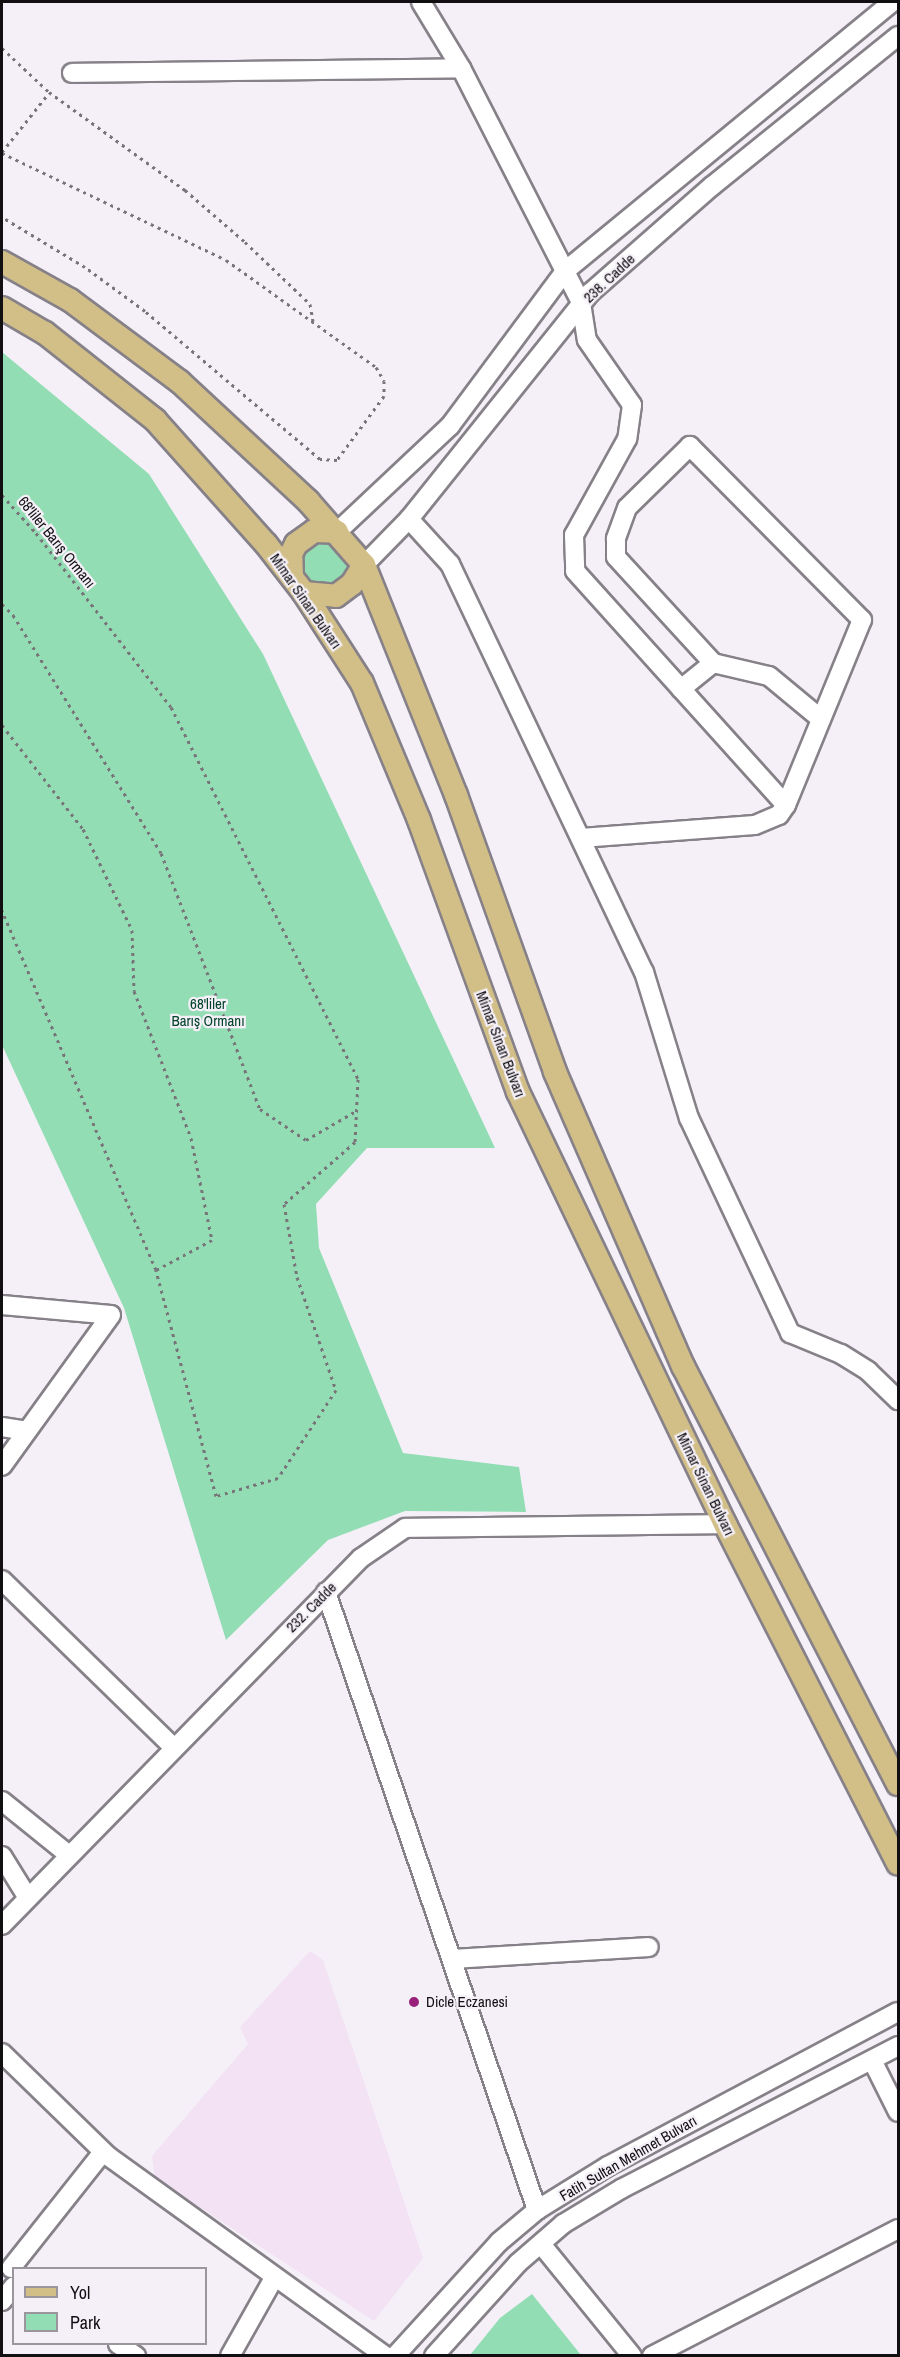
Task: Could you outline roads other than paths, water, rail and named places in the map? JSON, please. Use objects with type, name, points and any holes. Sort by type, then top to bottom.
[{"type":"main road","points":[[2,262],[70,300],[180,382],[337,532],[364,565],[456,795],[555,1072],[678,1355],[898,1784]]},
{"type":"main road","name":"Mimar Sinan Bulvarı","points":[[2,308],[45,333],[155,420],[298,585],[362,683],[419,820],[518,1092],[725,1524],[898,1864]]},
{"type":"main road","points":[[337,532],[314,531],[296,544],[291,555],[298,585],[336,596],[352,584],[364,565]]},
{"type":"street","points":[[421,2],[461,68],[581,303],[586,340],[632,405],[627,439],[574,535],[575,571],[786,805]]},
{"type":"street","name":"238. Cadde","points":[[337,532],[450,426],[565,271],[893,2]]},
{"type":"street","name":"238. Cadde","points":[[364,565],[409,519],[581,303],[712,186],[898,36]]},
{"type":"street","points":[[72,73],[461,68]]},
{"type":"street","points":[[580,838],[755,825],[779,815],[786,805],[862,620],[690,446],[627,508],[616,539],[616,557],[713,663],[769,676],[821,719]]},
{"type":"street","points":[[409,519],[450,564],[644,972],[689,1118],[789,1333],[841,1354],[868,1371],[898,1400]]},
{"type":"street","points":[[681,689],[713,663]]},
{"type":"street","points":[[2,1305],[111,1315],[2,1466]]},
{"type":"street","points":[[2,1427],[26,1431]]},
{"type":"street","name":"232. Cadde","points":[[2,1925],[326,1592],[361,1558],[405,1528],[725,1524]]},
{"type":"street","points":[[2,1580],[174,1748]]},
{"type":"street","points":[[326,1592],[537,2210]]},
{"type":"street","points":[[2,1801],[69,1855]]},
{"type":"street","points":[[2,1856],[28,1898]]},
{"type":"street","points":[[453,1959],[650,1947]]},
{"type":"street","name":"Fatih Sultan Mehmet Bulvarı","points":[[395,2355],[499,2242],[537,2210],[608,2166],[898,2012]]},
{"type":"street","name":"Fatih Sultan Mehmet Bulvarı","points":[[434,2355],[563,2224],[621,2189],[898,2046]]},
{"type":"street","points":[[2,2053],[103,2152],[274,2278],[385,2355]]},
{"type":"street","points":[[872,2060],[898,2112]]},
{"type":"street","points":[[13,2267],[103,2152]]},
{"type":"street","points":[[652,2355],[898,2229]]},
{"type":"street","points":[[541,2244],[632,2355]]},
{"type":"street","points":[[2,2301],[10,2271]]},
{"type":"street","points":[[230,2355],[274,2278]]},
{"type":"street","points":[[121,2345],[136,2355]]},
{"type":"place","name":"Dicle Eczanesi","points":[[414,2002]]},
{"type":"park label","name":"68'liler Barış Ormanı","points":[[208,1012]]}]
